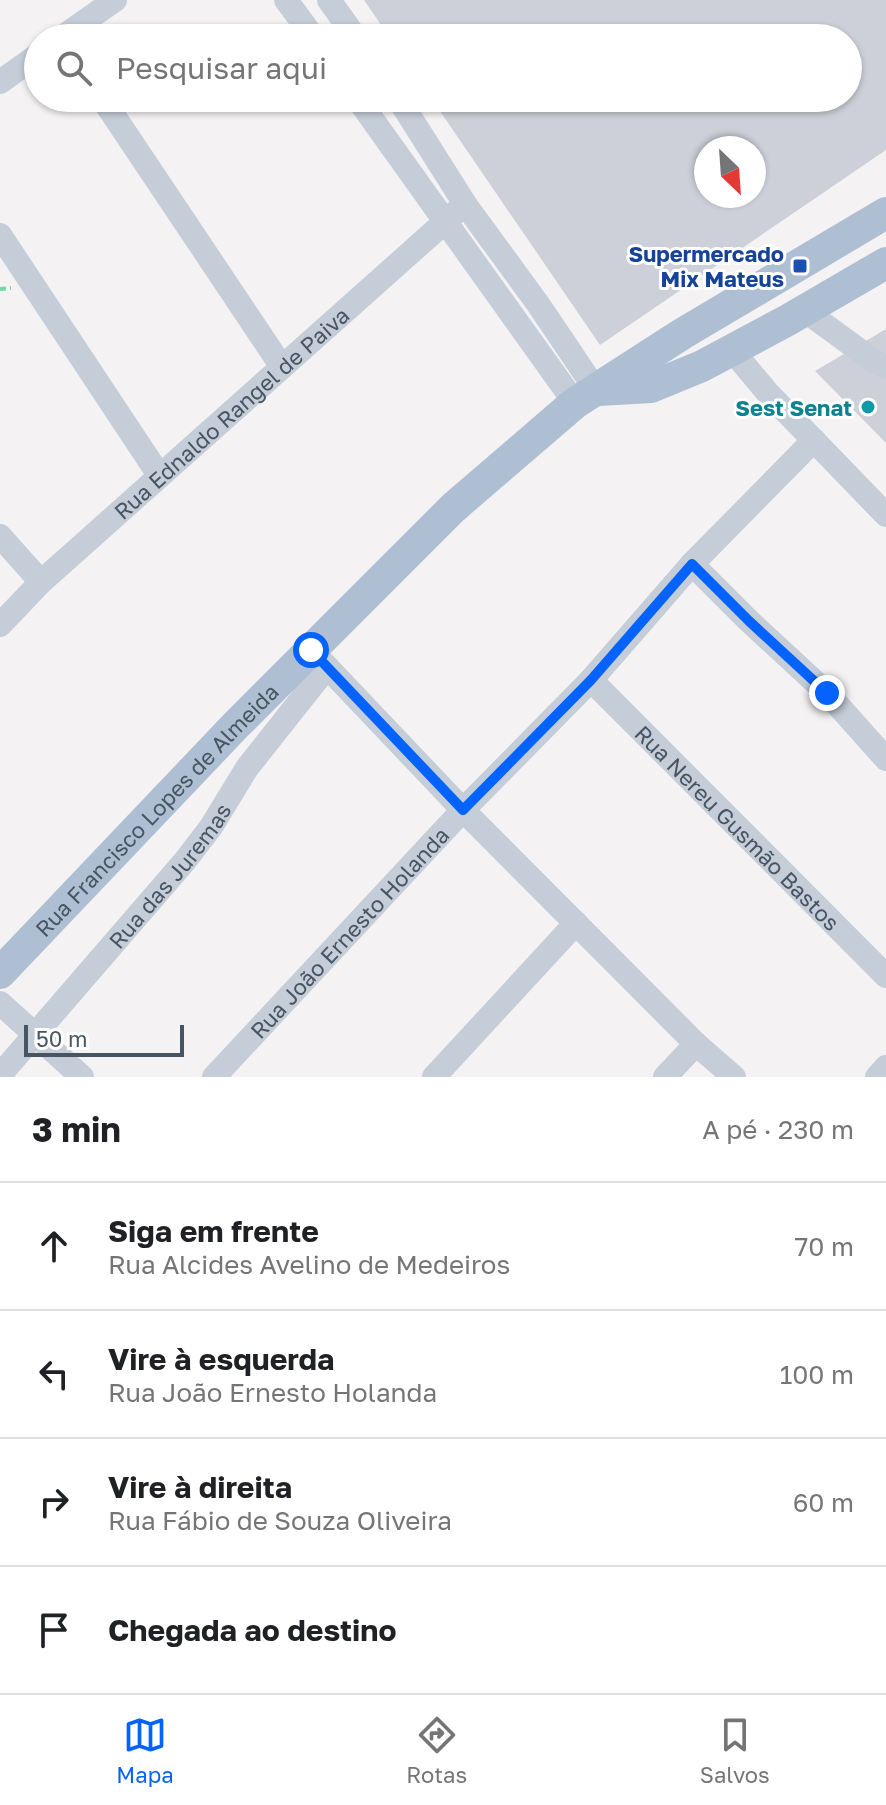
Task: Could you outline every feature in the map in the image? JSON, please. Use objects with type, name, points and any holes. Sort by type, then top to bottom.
[{"type":"main road","name":"Rua Francisco Lopes de Almeida","points":[[0,973],[235,726],[319,658],[453,508],[585,396],[682,334],[886,213]]},
{"type":"main road","points":[[585,396],[651,387],[702,366],[886,263]]},
{"type":"street","points":[[81,24],[115,0]]},
{"type":"street","points":[[286,0],[304,24]]},
{"type":"street","points":[[329,0],[346,24]]},
{"type":"street","points":[[0,82],[24,65]]},
{"type":"street","points":[[111,112],[282,367]]},
{"type":"street","points":[[369,112],[456,212],[585,396]]},
{"type":"street","points":[[405,112],[456,212]]},
{"type":"street","name":"Rua Ednaldo Rangel de Paiva","points":[[0,625],[41,582],[159,475],[456,212]]},
{"type":"street","points":[[0,235],[159,475]]},
{"type":"street","points":[[804,310],[886,367]]},
{"type":"street","points":[[732,350],[767,392],[886,515]]},
{"type":"street","name":"Rua João Ernesto Holanda","points":[[214,1077],[463,810],[591,680],[692,564],[814,440]]},
{"type":"street","points":[[4,546],[41,582]]},
{"type":"street","points":[[692,564],[827,693],[886,759]]},
{"type":"street","points":[[319,658],[463,810],[696,1044],[734,1077]]},
{"type":"street","name":"Rua das Juremas","points":[[0,1075],[211,827],[319,658]]},
{"type":"street","name":"Rua Nereu Gusmão Bastos","points":[[591,680],[886,976]]},
{"type":"street","points":[[434,1077],[576,923]]},
{"type":"street","points":[[0,1003],[82,1077]]},
{"type":"street","points":[[665,1077],[696,1044]]},
{"type":"street","points":[[877,1077],[886,1067]]},
{"type":"building","points":[[364,0],[886,0],[886,150],[600,345],[441,112],[862,112],[862,24],[380,24]]},
{"type":"building","name":"Sest Senat","points":[[886,329],[886,443],[815,371]]},
{"type":"place","name":"Supermercado Mix Mateus","points":[[800,266]]},
{"type":"place","name":"Sest Senat","points":[[868,407]]},
{"type":"route","points":[[311,650],[463,810],[591,680],[692,564],[827,693]]}]
